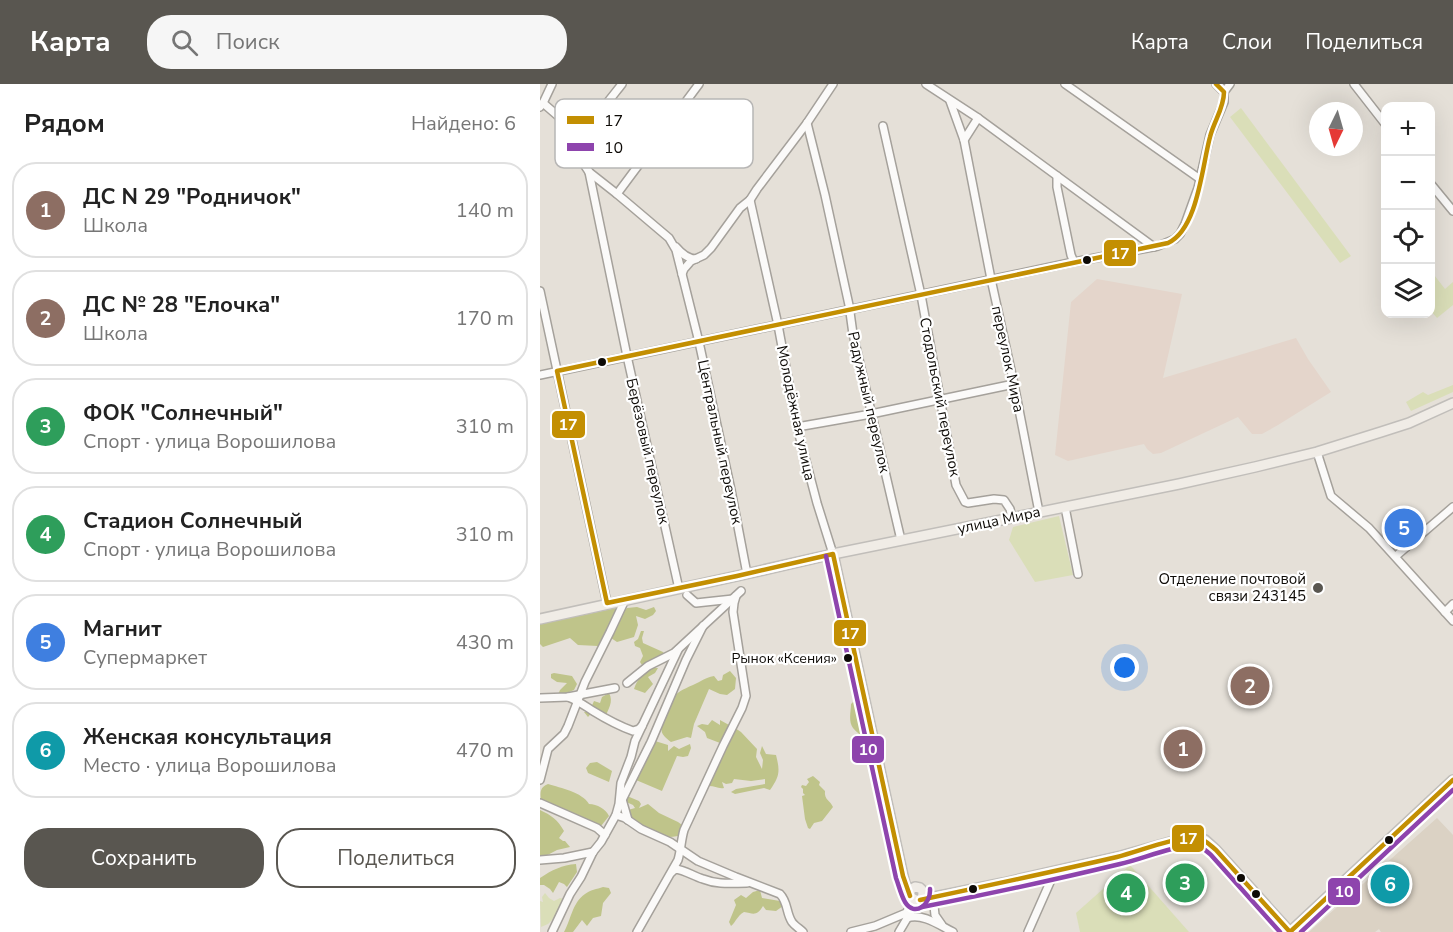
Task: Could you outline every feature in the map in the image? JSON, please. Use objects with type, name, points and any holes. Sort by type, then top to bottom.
[{"type":"main road","name":"улица Мира","points":[[540,619],[607,603],[683,592],[833,554],[1212,477],[1317,452],[1409,423],[1453,403]]},
{"type":"main road","points":[[833,554],[903,876],[915,898]]},
{"type":"main road","points":[[915,898],[933,897],[1003,883],[1121,856],[1181,839],[1199,838],[1205,840],[1216,850],[1290,932],[1453,780]]},
{"type":"main road","points":[[903,876],[919,888],[947,894]]},
{"type":"main road","points":[[915,898],[923,896],[919,888]]},
{"type":"street","points":[[552,84],[542,105],[555,114]]},
{"type":"street","points":[[610,99],[622,84]]},
{"type":"street","points":[[688,99],[699,84]]},
{"type":"street","points":[[682,274],[687,265],[711,248],[740,208],[750,200],[833,84]]},
{"type":"street","points":[[926,84],[978,118],[1154,247]]},
{"type":"street","points":[[1065,84],[1200,179]]},
{"type":"street","points":[[1216,84],[1224,92]]},
{"type":"street","points":[[540,375],[1169,242],[1182,231],[1188,218],[1210,135],[1224,102],[1224,92],[1230,84]]},
{"type":"street","points":[[1354,84],[1381,119]]},
{"type":"street","name":"переулок Мира","points":[[950,101],[964,140],[1039,512]]},
{"type":"street","points":[[964,140],[978,118]]},
{"type":"street","name":"Радужный переулок","points":[[807,123],[901,540]]},
{"type":"street","name":"Стодольский переулок","points":[[883,126],[921,295],[956,485],[960,495],[968,503],[994,499],[1004,500],[1010,508],[1012,518]]},
{"type":"street","points":[[586,168],[654,225],[682,253],[696,259]]},
{"type":"street","points":[[617,194],[636,168]]},
{"type":"street","name":"Берёзовый переулок","points":[[589,172],[627,356],[683,592]]},
{"type":"street","points":[[1057,176],[1057,187],[1074,262]]},
{"type":"street","points":[[1435,188],[1453,212]]},
{"type":"street","name":"Молодёжная улица","points":[[750,200],[797,427],[833,554]]},
{"type":"street","name":"Центральный переулок","points":[[673,243],[679,258],[699,342],[747,574]]},
{"type":"street","points":[[540,291],[607,603]]},
{"type":"street","points":[[797,427],[872,414],[1014,384]]},
{"type":"street","points":[[1317,452],[1331,496],[1370,528],[1453,621]]},
{"type":"street","points":[[1065,507],[1078,574]]},
{"type":"street","points":[[1395,556],[1453,507]]},
{"type":"street","points":[[683,592],[696,603],[737,595]]},
{"type":"street","points":[[627,683],[648,666],[678,650],[737,595]]},
{"type":"street","points":[[638,932],[678,860],[681,839],[687,822],[746,696],[733,612],[737,595]]},
{"type":"street","points":[[540,780],[548,749],[564,734],[578,698],[625,600]]},
{"type":"street","points":[[1445,612],[1453,604]]},
{"type":"street","points":[[628,820],[621,797],[651,742],[703,626]]},
{"type":"street","points":[[552,932],[570,894],[582,877],[593,852],[602,842],[616,815],[623,777],[635,741],[678,650]]},
{"type":"street","points":[[540,698],[578,698],[615,688]]},
{"type":"street","points":[[578,698],[608,720],[627,729],[633,731],[642,726]]},
{"type":"street","points":[[540,803],[597,828],[605,835]]},
{"type":"street","points":[[616,815],[670,842],[708,865],[783,896],[793,927],[797,932]]},
{"type":"street","points":[[540,860],[572,857],[593,852]]},
{"type":"street","points":[[671,873],[677,869],[717,883],[752,883]]},
{"type":"street","points":[[1028,932],[1055,871]]},
{"type":"street","points":[[933,897],[935,915],[944,927]]},
{"type":"street","points":[[899,932],[915,898]]},
{"type":"street","points":[[851,932],[875,926],[906,913],[921,916],[953,932]]},
{"type":"street","points":[[790,918],[803,932]]},
{"type":"shaded area","points":[[1097,279],[1182,294],[1163,378],[1296,338],[1331,392],[1262,434],[1252,434],[1238,417],[1161,453],[1153,454],[1144,444],[1068,461],[1055,455],[1071,302]]},
{"type":"shaded area","points":[[1437,818],[1453,835],[1453,932],[1381,932],[1379,929],[1375,932],[1309,932]]},
{"type":"green space","points":[[1241,108],[1351,256],[1340,263],[1230,117]]},
{"type":"green space","points":[[1435,276],[1445,289],[1453,282],[1453,305],[1437,318],[1435,316]]},
{"type":"green space","points":[[1453,385],[1453,392],[1411,411],[1406,402],[1423,392],[1428,395]]},
{"type":"green space","points":[[1059,516],[1073,575],[1035,582],[1009,540],[1013,527]]},
{"type":"green space","points":[[637,607],[646,610],[654,607],[656,611],[645,619],[636,616],[638,625],[634,637],[617,642],[611,638],[621,614],[627,608]]},
{"type":"green space","points":[[616,608],[617,614],[598,646],[578,645],[570,638],[543,647],[540,644],[540,624]]},
{"type":"green space","points":[[641,631],[644,631],[643,643],[663,652],[666,656],[642,665],[640,662],[643,656],[640,648],[635,646],[634,642]]},
{"type":"green space","points":[[652,668],[658,668],[648,677],[653,684],[645,693],[634,689],[641,677]]},
{"type":"green space","points":[[730,671],[736,678],[735,689],[727,695],[709,689],[694,724],[691,738],[671,742],[662,730],[666,712],[676,694],[714,676],[718,681],[722,680],[723,675]]},
{"type":"green space","points":[[551,674],[572,676],[577,684],[574,690],[557,697],[567,683],[557,682],[551,678]]},
{"type":"green space","points":[[609,693],[611,702],[605,718],[599,709],[595,709],[588,717],[584,712],[589,712],[594,701],[600,703],[602,697]]},
{"type":"green space","points":[[854,701],[860,706],[862,712],[877,784],[869,759],[862,753],[867,742],[853,728],[851,722],[851,704]]},
{"type":"green space","points":[[712,720],[720,725],[720,720],[729,725],[720,743],[707,738],[705,732],[697,726],[708,725]]},
{"type":"green space","points":[[735,728],[757,749],[756,757],[762,769],[763,760],[760,753],[762,746],[766,754],[776,755],[778,773],[770,790],[764,788],[735,794],[731,792],[765,784],[765,779],[751,781],[734,779],[732,783],[722,782],[724,788],[709,786],[707,783]]},
{"type":"green space","points":[[655,741],[668,745],[668,751],[674,746],[679,749],[690,744],[691,748],[688,756],[677,756],[662,791],[636,780],[638,772],[642,770],[640,765],[647,760],[649,750]]},
{"type":"green space","points":[[597,762],[612,771],[609,782],[588,773],[586,768],[590,763]]},
{"type":"green space","points":[[813,776],[820,782],[819,785],[825,791],[826,798],[833,807],[822,821],[814,823],[810,829],[805,819],[802,796],[805,795],[801,787],[806,786],[809,782],[807,779]]},
{"type":"green space","points":[[548,784],[576,793],[589,804],[603,809],[609,816],[601,826],[591,824],[541,800],[541,790]]},
{"type":"green space","points":[[627,796],[639,801],[641,804],[639,808],[648,804],[659,813],[682,825],[678,836],[657,835],[629,819],[628,810],[635,808],[624,801]]},
{"type":"green space","points":[[540,810],[559,824],[564,831],[559,838],[570,847],[557,850],[540,859]]},
{"type":"green space","points":[[576,864],[577,872],[567,887],[559,882],[553,893],[544,885],[540,885],[540,878],[562,867]]},
{"type":"green space","points":[[1130,865],[1189,932],[1080,932],[1076,913]]},
{"type":"green space","points":[[603,887],[609,888],[611,893],[603,903],[601,916],[593,918],[587,926],[582,920],[573,932],[564,932],[574,907],[581,898]]},
{"type":"green space","points":[[760,890],[762,898],[780,901],[783,906],[776,911],[766,910],[763,906],[755,914],[744,912],[731,926],[729,922],[736,905],[734,900],[741,895],[746,898]]},
{"type":"green space","points":[[545,893],[554,901],[560,898],[565,899],[558,908],[560,912],[548,924],[541,927],[540,901],[543,902],[542,897]]},
{"type":"transit line","name":"17","points":[[910,896],[903,876],[833,554],[607,603],[557,371],[1168,243],[1178,236],[1186,225],[1197,196],[1210,137],[1224,98],[1224,92],[1216,84]]},
{"type":"transit line","name":"10","points":[[826,556],[896,878],[905,902],[913,909],[918,909],[925,904],[930,895],[930,889]]},
{"type":"transit line","name":"17","points":[[920,900],[1117,857],[1167,842],[1197,838],[1216,850],[1290,932],[1453,780]]},
{"type":"transit line","name":"10","points":[[1301,932],[1453,790]]},
{"type":"transit line","name":"10","points":[[922,907],[1021,887],[1178,848],[1196,846],[1211,855],[1280,932]]},
{"type":"place","name":"Магнит","points":[[1404,528]]},
{"type":"place","name":"Отделение почтовой связи 243145","points":[[1318,588]]},
{"type":"place","name":"Рынок «Ксения»","points":[[848,658]]},
{"type":"place","name":"ДС № 28 \"Елочка\"","points":[[1250,686]]},
{"type":"place","name":"ДС N 29 \"Родничок\"","points":[[1183,749]]},
{"type":"place","name":"ФОК \"Солнечный\"","points":[[1185,883]]},
{"type":"place","name":"Женская консультация","points":[[1390,884]]},
{"type":"place","name":"Стадион Солнечный","points":[[1126,893]]}]
